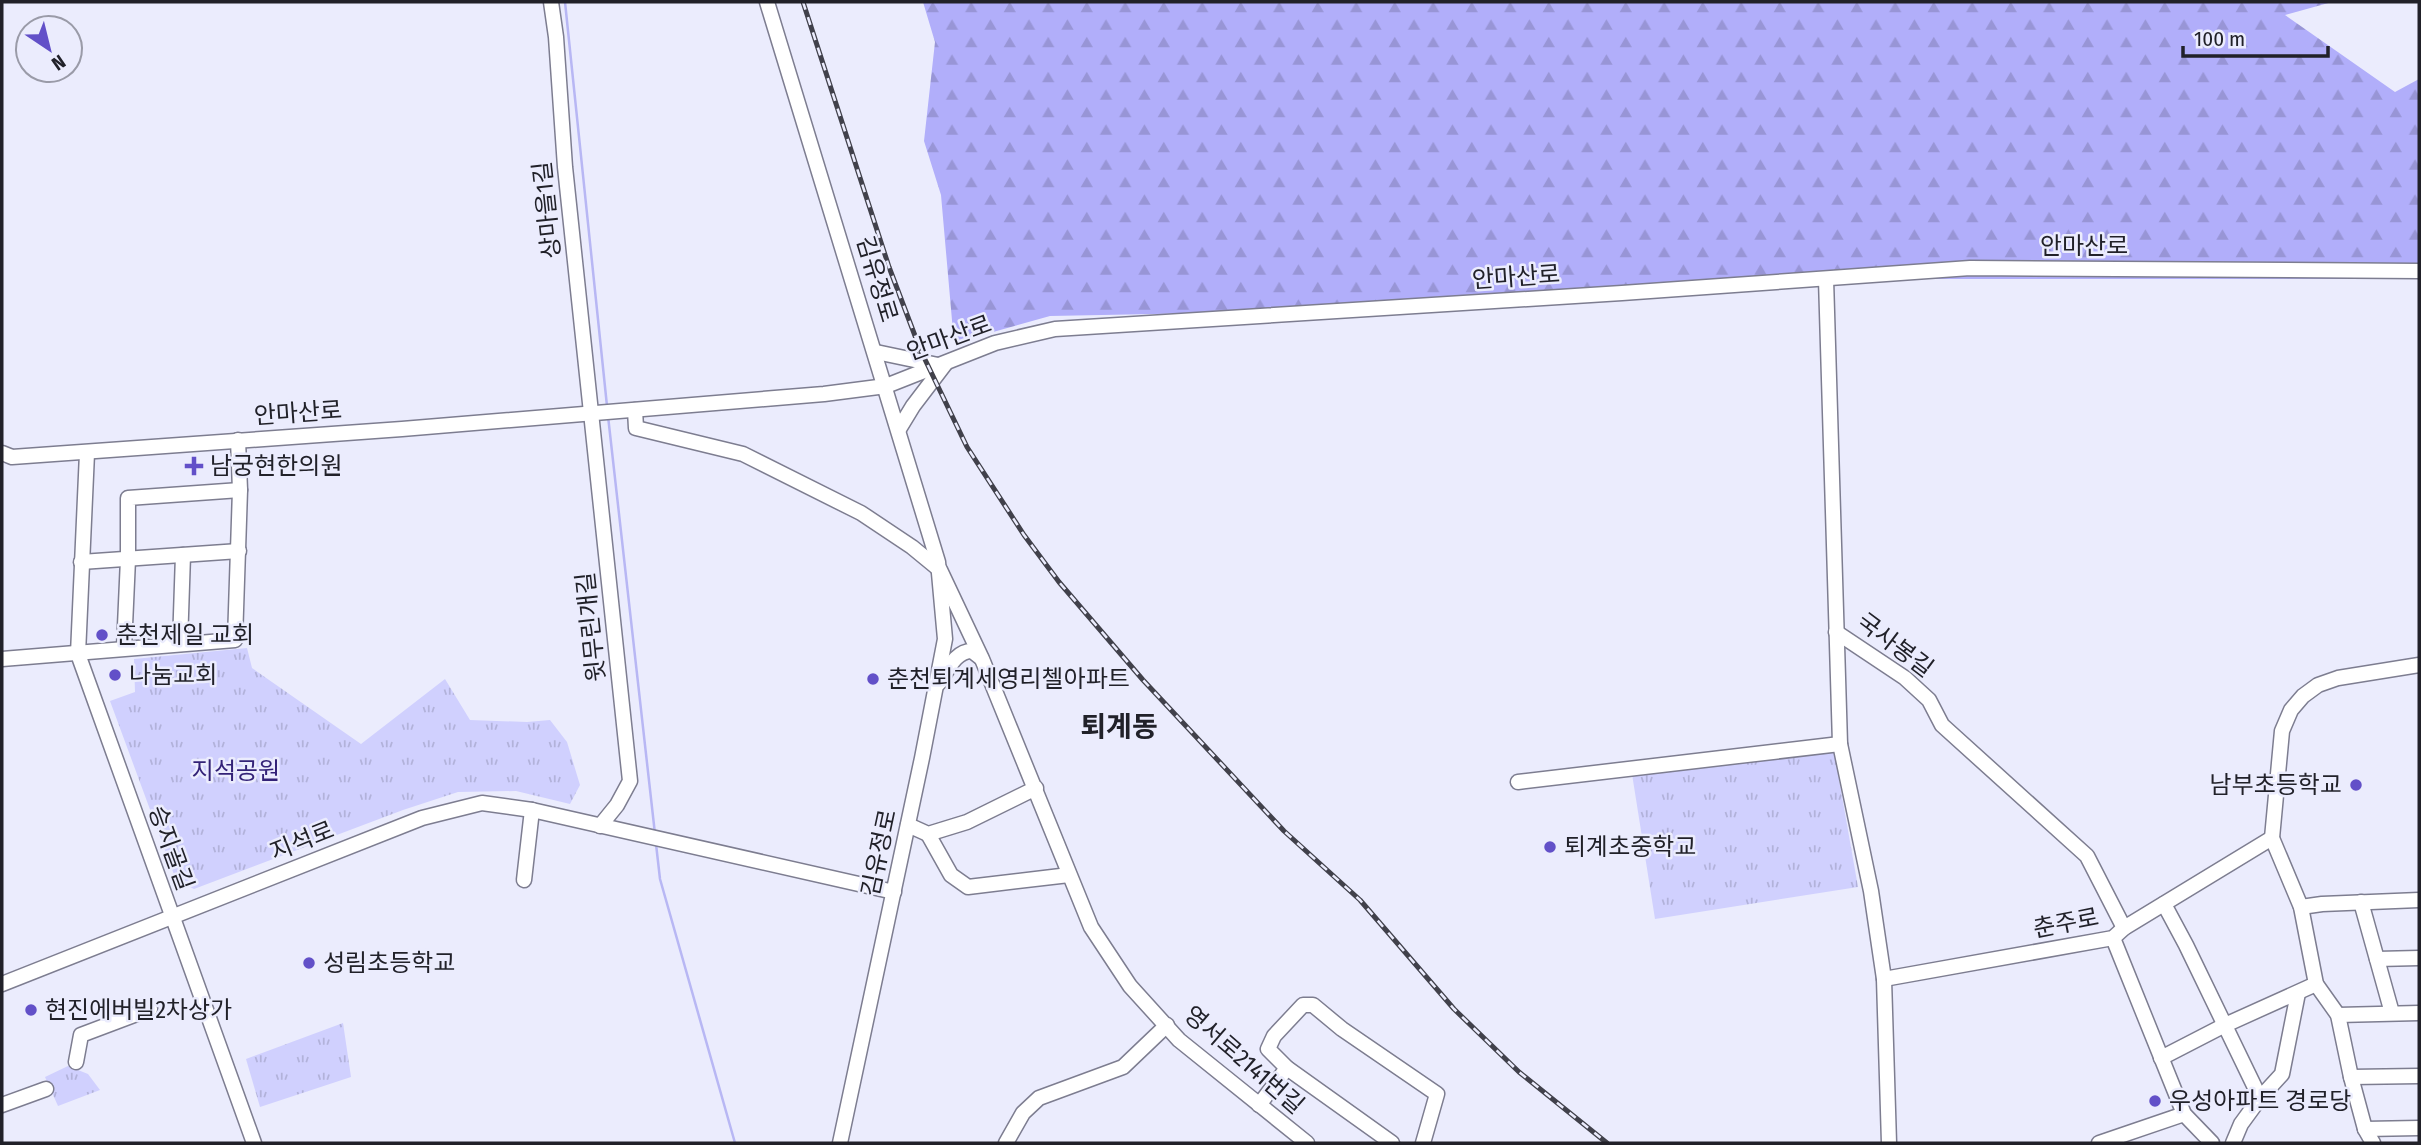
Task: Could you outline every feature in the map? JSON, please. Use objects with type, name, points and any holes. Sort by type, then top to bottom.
[{"type":"street","name":"상마을1길","points":[[551,2],[565,167],[595,413]]},
{"type":"street","name":"김유정로","points":[[768,2],[940,570],[945,639],[840,1143]]},
{"type":"street","name":"안마산로","points":[[2,453],[12,457],[87,453],[811,395],[886,386],[995,344],[1055,329],[1970,268],[2419,271]]},
{"type":"street","name":"국사봉길","points":[[1826,279],[1836,632],[1905,678],[1929,700],[1942,725],[2087,856],[2119,933],[2161,1058],[2184,1114]]},
{"type":"street","points":[[876,352],[943,364],[899,429]]},
{"type":"street","points":[[631,410],[636,428],[743,454],[861,513],[912,547],[940,570]]},
{"type":"street","name":"윗무린개길","points":[[595,413],[630,781],[617,805],[600,827]]},
{"type":"street","points":[[2,659],[235,640],[239,551],[239,440]]},
{"type":"street","name":"승지골길","points":[[87,453],[78,654],[254,1143]]},
{"type":"street","points":[[124,648],[128,498],[240,490]]},
{"type":"street","points":[[81,562],[239,551]]},
{"type":"street","points":[[180,644],[183,555]]},
{"type":"street","name":"영서로2141번길","points":[[940,570],[982,659],[1091,927],[1130,986],[1179,1040],[1307,1143]]},
{"type":"street","points":[[1836,632],[1840,744],[1871,891],[1884,979],[1889,1143]]},
{"type":"street","points":[[936,687],[963,651],[972,651],[982,659]]},
{"type":"street","points":[[2419,665],[2338,678],[2318,685],[2303,696],[2291,710],[2283,731],[2272,838],[2301,907],[2316,984],[2338,1015],[2351,1077],[2369,1138],[2419,1128]]},
{"type":"street","points":[[1518,782],[1840,744]]},
{"type":"street","points":[[928,834],[967,822],[1036,788]]},
{"type":"street","name":"지석로","points":[[2,984],[422,818],[482,803],[532,810],[894,892]]},
{"type":"street","points":[[524,880],[532,810]]},
{"type":"street","points":[[908,825],[928,834],[951,875],[968,887],[1069,875]]},
{"type":"street","name":"춘주로","points":[[1884,979],[2119,933],[2272,838]]},
{"type":"street","points":[[2301,907],[2419,900]]},
{"type":"street","points":[[2361,902],[2392,1013]]},
{"type":"street","points":[[2164,904],[2260,1098]]},
{"type":"street","points":[[2377,959],[2419,958]]},
{"type":"street","points":[[2161,1058],[2225,1025],[2316,984]]},
{"type":"street","points":[[2233,1143],[2241,1124],[2282,1073],[2298,993]]},
{"type":"street","points":[[1392,1143],[1287,1068],[1268,1049],[1274,1036],[1303,1005],[1313,1005],[1342,1029],[1437,1094],[1423,1143]]},
{"type":"street","points":[[76,1062],[81,1035],[150,1009]]},
{"type":"street","points":[[2338,1015],[2419,1013]]},
{"type":"street","points":[[1006,1143],[1023,1113],[1039,1098],[1124,1068],[1167,1025]]},
{"type":"street","points":[[1259,1105],[1287,1068]]},
{"type":"street","points":[[2351,1077],[2419,1076]]},
{"type":"street","points":[[2,1105],[46,1089]]},
{"type":"street","points":[[2099,1143],[2184,1114],[2212,1143]]},
{"type":"green space","points":[[923,2],[2332,2],[2285,15],[2395,92],[2419,79],[2419,279],[1826,279],[1205,313],[1050,316],[954,343],[941,195],[924,141],[935,42]]},
{"type":"green space","name":"지석공원","points":[[247,648],[252,668],[361,744],[445,679],[470,720],[550,720],[567,742],[580,785],[570,804],[516,791],[458,792],[194,889],[176,880],[110,701],[135,692],[134,659]]},
{"type":"green space","points":[[1834,751],[1858,887],[1655,919],[1632,774]]},
{"type":"green space","points":[[343,1023],[351,1077],[260,1107],[246,1059]]},
{"type":"green space","points":[[68,1066],[88,1074],[100,1090],[58,1106],[45,1077]]},
{"type":"waterway","points":[[565,2],[607,406]]},
{"type":"waterway","points":[[608,416],[655,834]]},
{"type":"waterway","points":[[656,844],[660,879],[735,1143]]},
{"type":"railway","points":[[803,2],[889,267],[920,349],[967,447],[1024,535],[1059,582],[1143,680],[1284,831],[1360,900],[1454,1009],[1519,1072],[1607,1143]]},
{"type":"place","name":"남궁현한의원","points":[[194,466]]},
{"type":"place","name":"춘천제일 교회","points":[[102,635]]},
{"type":"place","name":"나눔교회","points":[[115,675]]},
{"type":"place","name":"춘천퇴계세영리첼아파트","points":[[873,679]]},
{"type":"place","name":"남부초등학교","points":[[2356,785]]},
{"type":"place","name":"퇴계초중학교","points":[[1550,847]]},
{"type":"place","name":"성림초등학교","points":[[309,963]]},
{"type":"place","name":"현진에버빌2차상가","points":[[31,1010]]},
{"type":"place","name":"우성아파트 경로당","points":[[2155,1101]]},
{"type":"district","name":"퇴계동","points":[[1119,726]]}]
